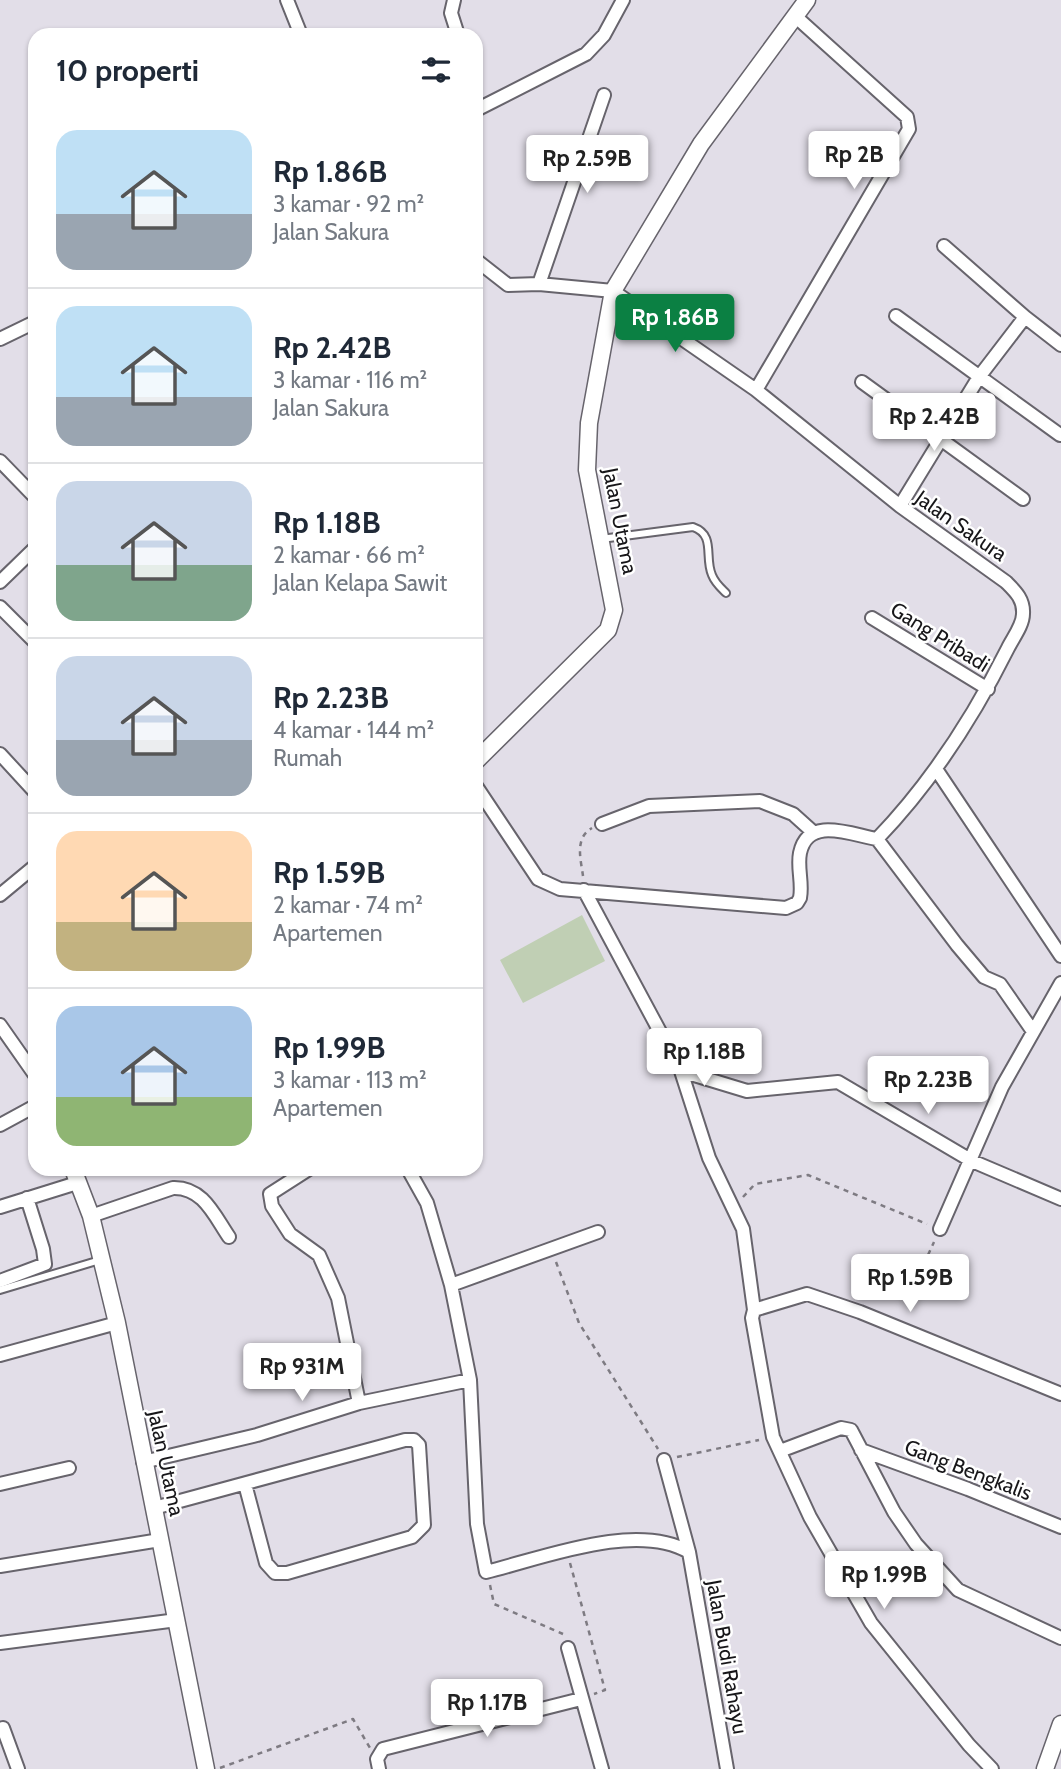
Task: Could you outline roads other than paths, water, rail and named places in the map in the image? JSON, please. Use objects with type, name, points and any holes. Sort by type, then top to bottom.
[{"type":"street","points":[[287,0],[298,28]]},
{"type":"street","points":[[454,0],[451,13],[456,28]]},
{"type":"street","points":[[483,102],[586,54],[604,35],[623,0]]},
{"type":"street","name":"Jalan Utama","points":[[483,754],[608,630],[614,610],[587,470],[589,423],[613,291],[702,144],[806,1]]},
{"type":"street","points":[[756,390],[909,130],[907,117],[795,16]]},
{"type":"street","points":[[538,284],[604,95]]},
{"type":"street","points":[[944,246],[1061,345]]},
{"type":"street","points":[[483,265],[508,285],[538,284],[613,291]]},
{"type":"street","name":"Jalan Sakura","points":[[613,291],[756,390],[900,506],[1006,582],[1019,595],[1023,617],[988,689],[936,769],[907,807],[877,839]]},
{"type":"street","points":[[896,316],[1060,435]]},
{"type":"street","points":[[900,506],[979,377],[1025,317]]},
{"type":"street","points":[[0,340],[28,326]]},
{"type":"street","points":[[862,382],[1023,499]]},
{"type":"street","points":[[0,461],[28,489]]},
{"type":"street","points":[[0,582],[28,555]]},
{"type":"street","points":[[0,607],[28,635]]},
{"type":"street","name":"Gang Pribadi","points":[[872,618],[988,689]]},
{"type":"street","points":[[1,756],[28,785]]},
{"type":"street","points":[[936,769],[1061,956]]},
{"type":"street","points":[[483,796],[538,879],[550,886],[584,890],[786,908],[797,903],[800,898],[800,853],[813,832],[823,829],[877,839],[957,945],[984,977],[1000,984],[1032,1030]]},
{"type":"street","points":[[602,824],[649,806],[760,802],[793,814],[813,832]]},
{"type":"street","points":[[0,895],[28,872]]},
{"type":"street","points":[[584,890],[681,1070],[709,1158],[743,1229],[754,1310],[752,1318],[773,1437],[779,1451],[810,1517],[872,1623],[969,1745],[992,1769]]},
{"type":"street","points":[[940,1229],[972,1161],[1002,1087],[1061,983]]},
{"type":"street","points":[[0,1025],[28,1065]]},
{"type":"street","points":[[681,1070],[747,1091],[838,1082],[972,1161],[1061,1199]]},
{"type":"street","points":[[0,1125],[28,1110]]},
{"type":"street","points":[[0,1207],[75,1176]]},
{"type":"street","name":"Jalan Utama","points":[[75,1176],[91,1216],[117,1322],[206,1769]]},
{"type":"street","points":[[298,1176],[270,1194],[272,1206],[290,1234],[319,1255],[338,1298],[359,1403]]},
{"type":"street","points":[[412,1176],[427,1203],[451,1285],[470,1380],[477,1524],[486,1572],[602,1543],[673,1542],[689,1552]]},
{"type":"street","points":[[91,1216],[173,1188],[186,1188],[199,1194],[229,1237]]},
{"type":"street","points":[[0,1281],[45,1264],[27,1198]]},
{"type":"street","points":[[451,1285],[550,1246],[598,1232]]},
{"type":"street","points":[[754,1310],[807,1294],[860,1312],[1061,1394]]},
{"type":"street","points":[[0,1355],[117,1322]]},
{"type":"street","points":[[143,1462],[257,1435],[359,1403],[470,1380]]},
{"type":"street","points":[[779,1451],[846,1427],[894,1512],[916,1544],[958,1590],[1061,1638]]},
{"type":"street","points":[[154,1508],[244,1484],[414,1440],[419,1445],[424,1525],[412,1537],[287,1573],[275,1573],[266,1563],[244,1484]]},
{"type":"street","name":"Gang Bengkalis","points":[[861,1450],[1061,1527]]},
{"type":"street","name":"Jalan Budi Rahayu","points":[[664,1460],[689,1552],[727,1769]]},
{"type":"street","points":[[0,1484],[69,1468]]},
{"type":"street","points":[[0,1566],[160,1540]]},
{"type":"street","points":[[0,1643],[177,1620]]},
{"type":"street","points":[[568,1648],[602,1769]]},
{"type":"street","points":[[378,1764],[383,1749],[581,1699]]},
{"type":"street","points":[[1045,1769],[1061,1724]]},
{"type":"street","points":[[3,1728],[18,1769]]},
{"type":"lane","points":[[601,539],[693,527],[702,530],[708,540],[711,574],[726,593]]},
{"type":"lane","points":[[0,1290],[101,1260]]}]
